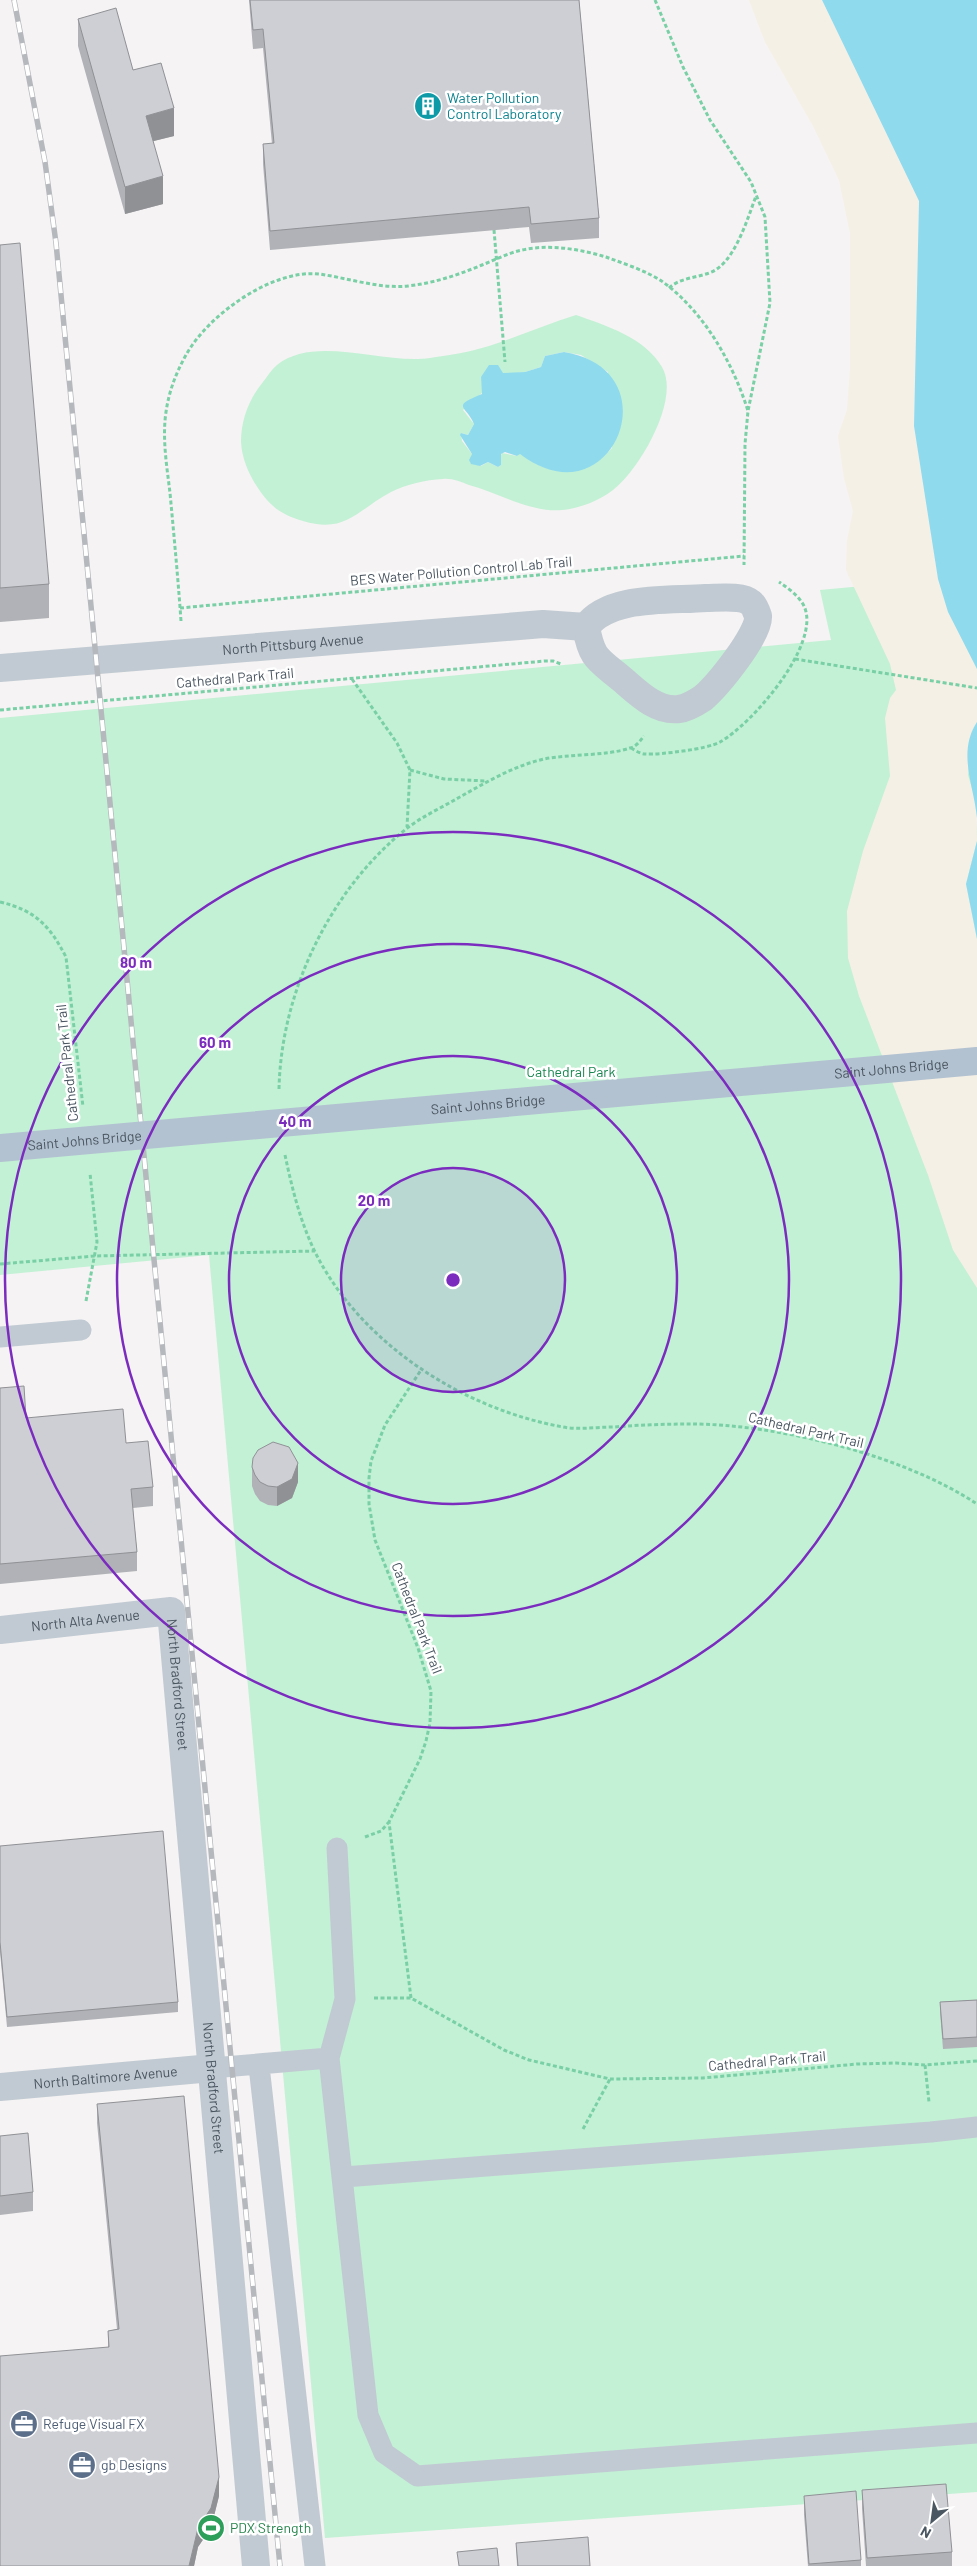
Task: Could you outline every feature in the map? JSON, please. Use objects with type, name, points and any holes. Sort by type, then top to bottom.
[{"type":"main road","name":"Saint Johns Bridge","points":[[0,1148],[977,1061]]},
{"type":"street","points":[[706,598],[744,599],[752,604],[758,616],[756,626],[747,644],[719,680],[703,698],[678,709],[662,707],[646,699],[594,656],[586,627],[594,616],[620,605],[706,598]]},
{"type":"street","name":"North Pittsburg Avenue","points":[[0,668],[543,624],[586,627]]},
{"type":"street","name":"North Alta Avenue","points":[[0,1630],[171,1611]]},
{"type":"street","name":"North Bradford Street","points":[[171,1611],[256,2566]]},
{"type":"street","name":"North Baltimore Avenue","points":[[0,2086],[212,2068]]},
{"type":"lane","points":[[0,1337],[81,1330]]},
{"type":"lane","points":[[337,1848],[345,1999],[329,2058],[344,2177],[368,2415],[384,2453],[417,2476],[977,2433]]},
{"type":"lane","points":[[212,2068],[259,2066],[329,2058]]},
{"type":"lane","points":[[259,2066],[315,2566]]},
{"type":"lane","points":[[344,2177],[932,2132],[977,2126]]},
{"type":"path","points":[[655,0],[682,67],[710,120],[751,182],[765,217],[770,303],[748,411],[745,444],[744,569]]},
{"type":"path","points":[[669,288],[676,282],[709,273],[722,266],[728,260],[756,196]]},
{"type":"path","points":[[494,230],[504,362]]},
{"type":"path","points":[[183,652],[165,425],[172,385],[186,355],[203,329],[238,302],[277,281],[296,275],[316,274],[376,285],[407,286],[450,277],[530,249],[560,248],[578,250],[607,258],[642,272],[669,288],[686,303],[714,340],[741,390],[748,411]]},
{"type":"path","name":"BES Water Pollution Control Lab Trail","points":[[180,608],[744,556]]},
{"type":"path","points":[[346,639],[352,679],[397,744],[410,770],[407,828]]},
{"type":"path","points":[[795,659],[977,688]]},
{"type":"path","name":"Cathedral Park Trail","points":[[0,710],[553,661],[568,670]]},
{"type":"path","points":[[642,730],[647,732]]},
{"type":"path","points":[[279,1095],[280,1064],[287,1024],[293,998],[308,960],[336,909],[357,880],[407,828],[486,781],[543,760],[630,748]]},
{"type":"path","points":[[410,770],[444,780],[486,781]]},
{"type":"path","name":"Cathedral Park Trail","points":[[0,902],[18,906],[31,912],[57,940],[66,957],[83,1112]]},
{"type":"path","name":"Cathedral Park Trail","points":[[284,1150],[299,1214],[315,1252],[330,1278],[353,1307],[380,1335],[421,1370],[511,1414],[565,1428],[709,1424],[739,1426],[798,1436],[884,1461],[934,1480],[977,1504]]},
{"type":"path","points":[[81,1330],[97,1242],[90,1171]]},
{"type":"path","points":[[0,1264],[95,1256],[315,1252]]},
{"type":"path","name":"Cathedral Park Trail","points":[[421,1370],[385,1425],[371,1461],[369,1478],[369,1504],[375,1540],[418,1648],[432,1691],[430,1723],[426,1741],[420,1759],[389,1822],[411,1998],[504,2050],[529,2060],[610,2079],[703,2078],[857,2064],[896,2063],[926,2065],[977,2061]]},
{"type":"path","points":[[345,1999],[411,1998]]},
{"type":"path","points":[[926,2065],[932,2132]]},
{"type":"path","points":[[580,2159],[578,2143],[581,2134],[610,2079]]},
{"type":"green space","points":[[576,315],[612,328],[635,340],[662,367],[666,381],[666,397],[662,415],[645,451],[634,467],[613,490],[596,500],[575,508],[550,510],[527,506],[456,480],[446,479],[416,483],[397,489],[360,513],[341,522],[318,524],[292,517],[275,508],[262,494],[249,472],[241,442],[242,426],[247,410],[258,389],[273,369],[293,356],[310,352],[330,351],[392,358],[430,358],[482,348]],"holes":[[[564,352],[581,355],[608,372],[612,448],[590,465],[579,470],[567,472],[555,471],[544,467],[520,453],[517,456],[502,453],[500,457],[501,465],[498,467],[488,462],[481,466],[470,462],[472,454],[462,441],[461,433],[468,435],[474,424],[463,410],[483,392],[481,377],[525,372],[541,367],[545,356]]]},
{"type":"green space","name":"Cathedral Park","points":[[938,579],[948,612],[977,669],[977,722],[972,730],[977,842],[966,884],[977,939],[977,2492],[325,2538],[209,1255],[0,1275],[0,718],[831,640],[820,590]]},
{"type":"sand","points":[[749,0],[822,0],[919,201],[914,426],[938,579],[977,669],[977,722],[972,730],[968,775],[976,802],[977,841],[966,884],[977,939],[977,1288],[953,1250],[928,1175],[859,996],[848,958],[847,911],[863,851],[890,776],[885,718],[890,698],[896,690],[890,664],[846,570],[847,541],[853,511],[844,478],[838,436],[847,410],[850,369],[850,233],[839,180],[813,126],[765,42]]},
{"type":"water","points":[[822,0],[977,0],[977,669],[948,612],[938,579],[914,426],[919,201]]},
{"type":"water","points":[[564,352],[598,364],[617,385],[623,411],[618,436],[603,457],[581,470],[553,470],[520,454],[517,456],[505,452],[501,454],[501,465],[498,467],[488,462],[480,466],[471,464],[469,460],[472,454],[460,435],[461,433],[468,435],[474,424],[463,404],[482,394],[481,377],[489,365],[498,365],[503,373],[525,372],[541,367],[545,356]]},
{"type":"water","points":[[977,722],[977,818],[967,757],[971,734]]},
{"type":"water","points":[[977,841],[977,939],[966,884]]},
{"type":"building","name":"Water Pollution Control Laboratory","points":[[250,0],[579,0],[599,218],[531,224],[529,207],[270,231],[263,144],[274,143],[263,29],[253,30]]},
{"type":"building","points":[[116,8],[133,70],[161,63],[174,108],[146,116],[163,176],[125,187],[78,19]]},
{"type":"building","points":[[20,243],[49,584],[0,588],[0,245]]},
{"type":"building","points":[[24,1386],[26,1418],[123,1409],[126,1443],[148,1441],[153,1487],[131,1489],[137,1552],[0,1564],[0,1388]]},
{"type":"building","points":[[273,1442],[289,1447],[298,1463],[292,1479],[277,1487],[268,1486],[260,1482],[252,1467],[253,1458],[258,1450]]},
{"type":"building","points":[[163,1831],[178,2002],[7,2017],[0,1942],[0,1846]]},
{"type":"building","points":[[977,2000],[977,2037],[943,2039],[940,2002]]},
{"type":"building","points":[[184,2096],[219,2477],[211,2508],[198,2528],[189,2566],[0,2566],[0,2356],[109,2347],[108,2331],[119,2329],[97,2104]]},
{"type":"building","points":[[28,2133],[33,2192],[0,2196],[0,2136]]},
{"type":"building","points":[[946,2484],[952,2552],[867,2558],[862,2490]]},
{"type":"building","points":[[856,2491],[861,2560],[809,2564],[804,2496]]},
{"type":"building","points":[[588,2537],[590,2566],[518,2566],[516,2543]]},
{"type":"building","points":[[497,2548],[499,2566],[459,2566],[457,2552]]},
{"type":"railway","points":[[14,0],[45,162],[56,243],[280,2566]]},
{"type":"place","name":"Water Pollution Control Laboratory","points":[[428,106]]},
{"type":"place","name":"Refuge Visual FX","points":[[24,2424]]},
{"type":"place","name":"gb Designs","points":[[82,2465]]},
{"type":"place","name":"PDX Strength","points":[[211,2528]]}]
